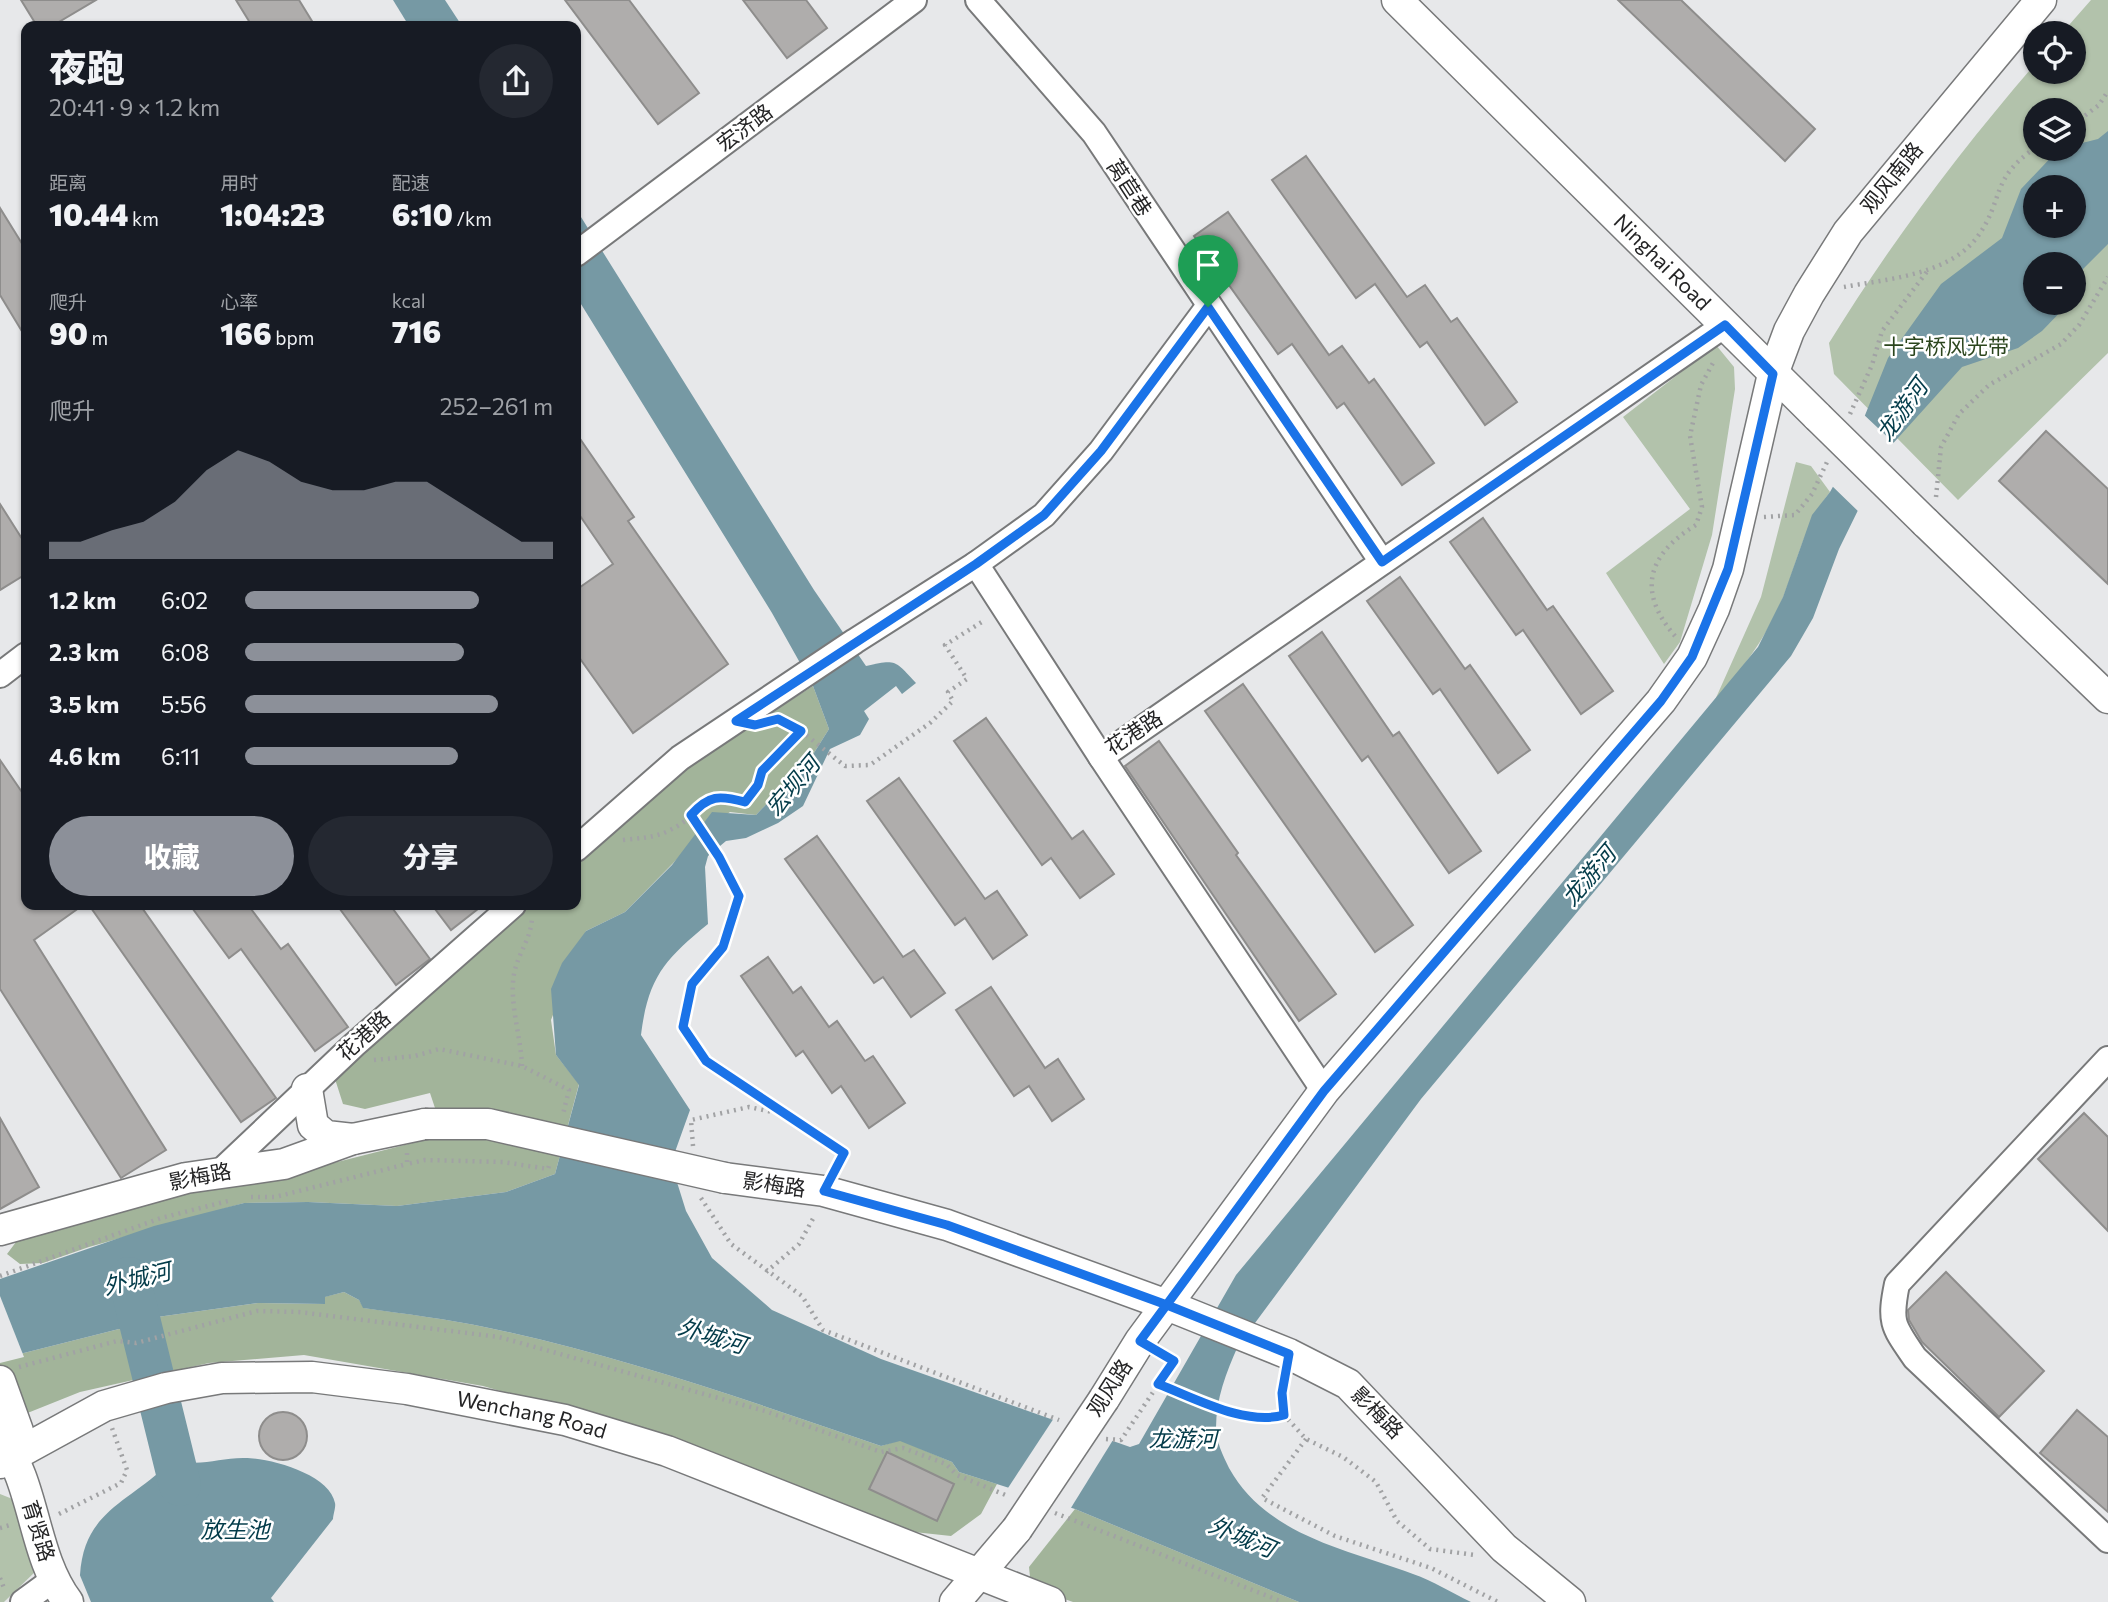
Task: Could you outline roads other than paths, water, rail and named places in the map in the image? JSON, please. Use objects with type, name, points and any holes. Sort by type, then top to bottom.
[{"type":"street","name":"宏济路","points":[[581,250],[914,0]]},
{"type":"street","name":"莴苣巷","points":[[978,0],[1094,133],[1208,307],[1382,562]]},
{"type":"street","name":"Ninghai Road","points":[[1397,0],[1773,374],[2108,698]]},
{"type":"street","name":"观风南路","points":[[1773,374],[1789,331],[1848,232],[2041,0]]},
{"type":"street","points":[[581,844],[680,758],[976,564],[1044,515],[1101,451],[1208,307]]},
{"type":"street","name":"花港路","points":[[976,564],[1101,757],[1382,562],[1730,330]]},
{"type":"street","name":"观风路","points":[[955,1602],[980,1575],[1018,1514],[1104,1399],[1140,1341],[1240,1201],[1324,1091],[1661,701],[1692,657],[1728,569],[1773,374]]},
{"type":"street","points":[[0,675],[21,659]]},
{"type":"street","points":[[1101,757],[1324,1091]]},
{"type":"street","name":"花港路","points":[[219,1173],[307,1089],[523,910]]},
{"type":"street","points":[[2108,1059],[1897,1284],[1891,1313],[1895,1330],[1915,1358],[2108,1540]]},
{"type":"street","points":[[307,1089],[313,1125],[326,1136],[353,1139]]},
{"type":"street","name":"影梅路","points":[[0,1230],[186,1178],[284,1164],[353,1139],[425,1124],[488,1124],[725,1178],[824,1191],[947,1225],[1167,1305],[1289,1354],[1348,1384],[1504,1548],[1570,1602]]},
{"type":"street","name":"育贤路","points":[[6,1375],[11,1410],[18,1431],[5,1452],[36,1524],[60,1590]]},
{"type":"street","name":"Wenchang Road","points":[[5,1452],[104,1406],[166,1388],[222,1378],[312,1377],[407,1389],[565,1420],[667,1451],[1050,1602]]},
{"type":"street","points":[[23,1602],[60,1590]]},
{"type":"water","points":[[393,0],[445,0],[459,21],[406,21]]},
{"type":"water","points":[[2108,131],[2108,244],[2086,266],[2086,252],[2023,252],[2023,315],[2057,315],[2042,331],[2018,348],[1962,367],[1888,449],[1839,549],[1813,618],[1791,656],[1421,1099],[1238,1346],[1226,1376],[1216,1417],[1220,1448],[1229,1468],[1245,1491],[1264,1510],[1310,1537],[1420,1577],[1471,1602],[1299,1602],[1075,1509],[959,1472],[952,1462],[900,1441],[881,1446],[687,1381],[539,1339],[458,1322],[363,1308],[359,1300],[344,1292],[325,1297],[325,1304],[258,1303],[150,1318],[140,1333],[119,1329],[0,1359],[0,1279],[154,1226],[244,1203],[308,1202],[397,1206],[506,1192],[555,1174],[579,1085],[556,1055],[551,989],[562,963],[586,931],[625,912],[672,865],[712,812],[756,815],[812,756],[829,729],[813,686],[772,613],[581,304],[581,217],[814,590],[866,666],[894,663],[916,683],[902,694],[896,686],[864,711],[869,719],[860,735],[830,749],[803,806],[778,823],[746,838],[726,841],[708,856],[705,867],[708,924],[669,960],[661,972],[648,999],[641,1035],[690,1110],[671,1163],[686,1211],[712,1258],[772,1310],[881,1359],[1130,1447],[1139,1444],[1236,1275],[1758,647],[1783,597],[1812,515],[1830,492],[1845,465],[1888,358],[1941,284],[2002,238],[2023,187],[2023,238],[2086,238],[2086,175],[2034,175],[2048,161],[2086,161],[2086,142],[2098,139]]},
{"type":"water","name":"放生池","points":[[174,1428],[184,1462],[254,1458],[282,1464],[310,1476],[331,1493],[335,1505],[333,1519],[271,1598],[274,1602],[52,1602],[80,1575],[83,1554],[98,1523],[165,1467],[156,1431]]},
{"type":"waterway","name":"外城河","points":[[129,1278],[180,1485]]},
{"type":"park label","name":"十字桥风光带","points":[[1946,347]]},
{"type":"water label","name":"龙游河","points":[[1902,410]]},
{"type":"water label","name":"宏坝河","points":[[793,786]]},
{"type":"water label","name":"龙游河","points":[[1589,876]]},
{"type":"water label","name":"龙游河","points":[[1183,1439]]}]
